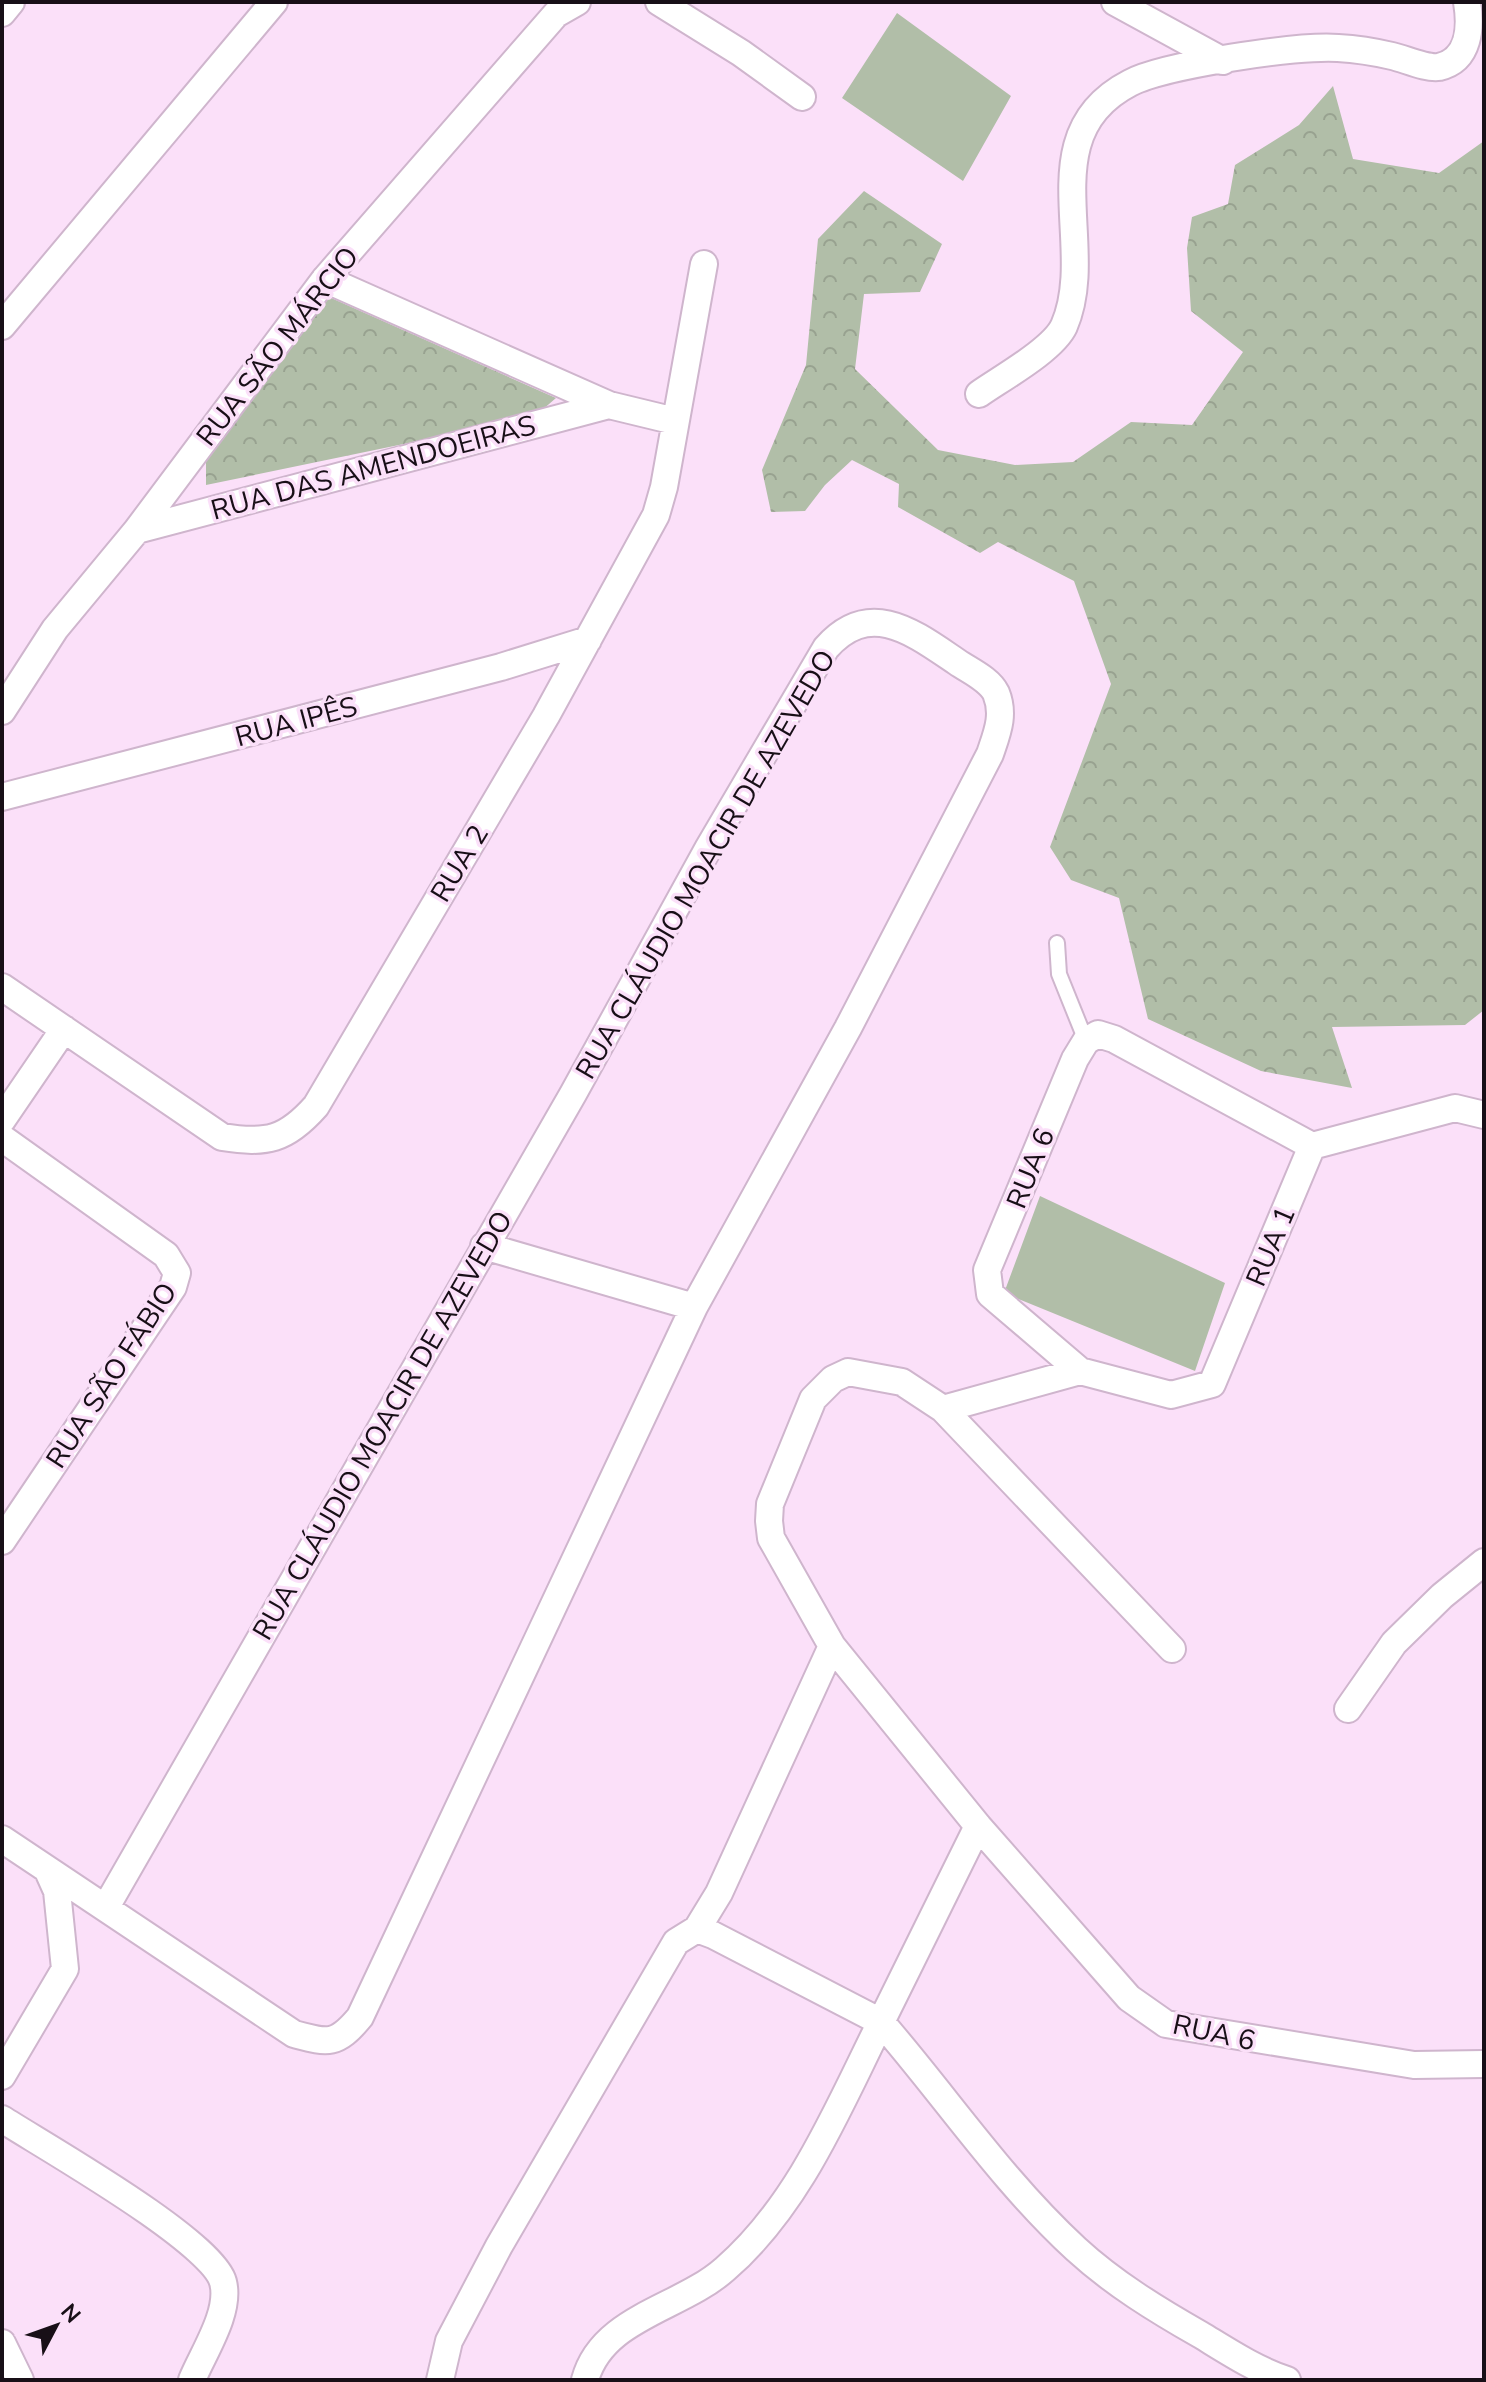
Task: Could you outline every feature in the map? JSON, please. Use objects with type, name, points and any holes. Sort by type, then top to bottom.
[{"type":"street","points":[[2,13],[11,2]]},
{"type":"street","points":[[2,326],[274,2]]},
{"type":"street","name":"RUA SÃO MÁRCIO","points":[[2,711],[55,629],[137,530],[325,279],[556,14],[577,2]]},
{"type":"street","points":[[659,2],[741,53],[802,97]]},
{"type":"street","points":[[1115,2],[1223,61]]},
{"type":"street","points":[[979,394],[1041,350],[1063,327],[1072,288],[1073,163],[1080,128],[1095,110],[1128,84],[1154,74],[1223,61],[1336,48],[1389,55],[1438,67],[1456,59],[1466,44],[1470,22],[1467,2]]},
{"type":"street","name":"RUA 2","points":[[2,987],[222,1137],[253,1142],[270,1139],[297,1127],[316,1106],[588,640],[656,515],[704,264]]},
{"type":"street","points":[[325,279],[609,405],[675,421]]},
{"type":"street","name":"RUA DAS AMENDOEIRAS","points":[[137,530],[609,405]]},
{"type":"street","name":"RUA CLÁUDIO MOACIR DE AZEVEDO","points":[[881,623],[910,631],[991,685],[1000,709],[1000,726],[990,754],[848,1028],[694,1307],[360,2017],[340,2039],[325,2042],[294,2034],[106,1907],[709,847],[826,648],[838,635],[856,624],[881,623]]},
{"type":"street","name":"RUA IPÊS","points":[[2,797],[501,667],[588,640]]},
{"type":"street","points":[[2,1120],[64,1029]]},
{"type":"street","points":[[1086,1041],[1098,1034],[1114,1039],[1312,1146],[1455,1108],[1484,1115]]},
{"type":"street","name":"RUA 6","points":[[1080,1371],[990,1294],[987,1270],[1075,1059],[1086,1041]]},
{"type":"street","name":"RUA SÃO FÁBIO","points":[[2,1138],[166,1255],[177,1273],[173,1287],[2,1541]]},
{"type":"street","name":"RUA 1","points":[[1080,1371],[1171,1395],[1212,1384],[1312,1146]]},
{"type":"street","points":[[484,1246],[694,1307]]},
{"type":"street","points":[[943,1409],[1080,1371]]},
{"type":"street","name":"RUA 6","points":[[1172,1649],[943,1409],[902,1382],[848,1372],[833,1379],[813,1399],[770,1504],[771,1538],[832,1646],[978,1826],[1129,1998],[1166,2024],[1414,2065],[1484,2064]]},
{"type":"street","points":[[1348,1709],[1394,1643],[1442,1596],[1484,1562]]},
{"type":"street","points":[[440,2380],[449,2341],[463,2314],[664,1956],[676,1942],[697,1929],[719,1893],[832,1646]]},
{"type":"street","points":[[585,2380],[590,2359],[605,2341],[723,2271],[774,2220],[834,2115],[978,1826]]},
{"type":"street","points":[[2,1839],[106,1907]]},
{"type":"street","points":[[2,2076],[65,1969],[57,1891],[48,1871]]},
{"type":"street","points":[[697,1929],[881,2022],[943,2094],[994,2163],[1076,2249],[1148,2305],[1264,2372],[1287,2380]]},
{"type":"street","points":[[2,2119],[184,2237],[214,2265],[223,2282],[224,2304],[192,2380]]},
{"type":"street","points":[[2,2343],[20,2380]]},
{"type":"lane","points":[[1057,943],[1059,974],[1086,1041]]},
{"type":"green space","points":[[897,13],[1011,96],[963,181],[842,98]]},
{"type":"green space","points":[[1333,86],[1353,159],[1439,173],[1484,141],[1484,1010],[1465,1025],[1332,1027],[1352,1088],[1261,1071],[1148,1019],[1119,898],[1071,880],[1050,847],[1111,684],[1074,581],[998,542],[980,553],[898,507],[899,484],[852,460],[825,485],[805,511],[771,512],[762,470],[806,365],[818,239],[864,191],[942,244],[920,292],[864,294],[855,369],[938,450],[1015,465],[1073,462],[1131,422],[1192,425],[1243,352],[1191,311],[1187,248],[1192,217],[1228,204],[1235,165],[1299,125]]},
{"type":"green space","points":[[329,297],[556,398],[534,417],[206,485],[206,460],[310,314]]},
{"type":"green space","points":[[1040,1196],[1225,1283],[1195,1371],[1004,1293]]}]
